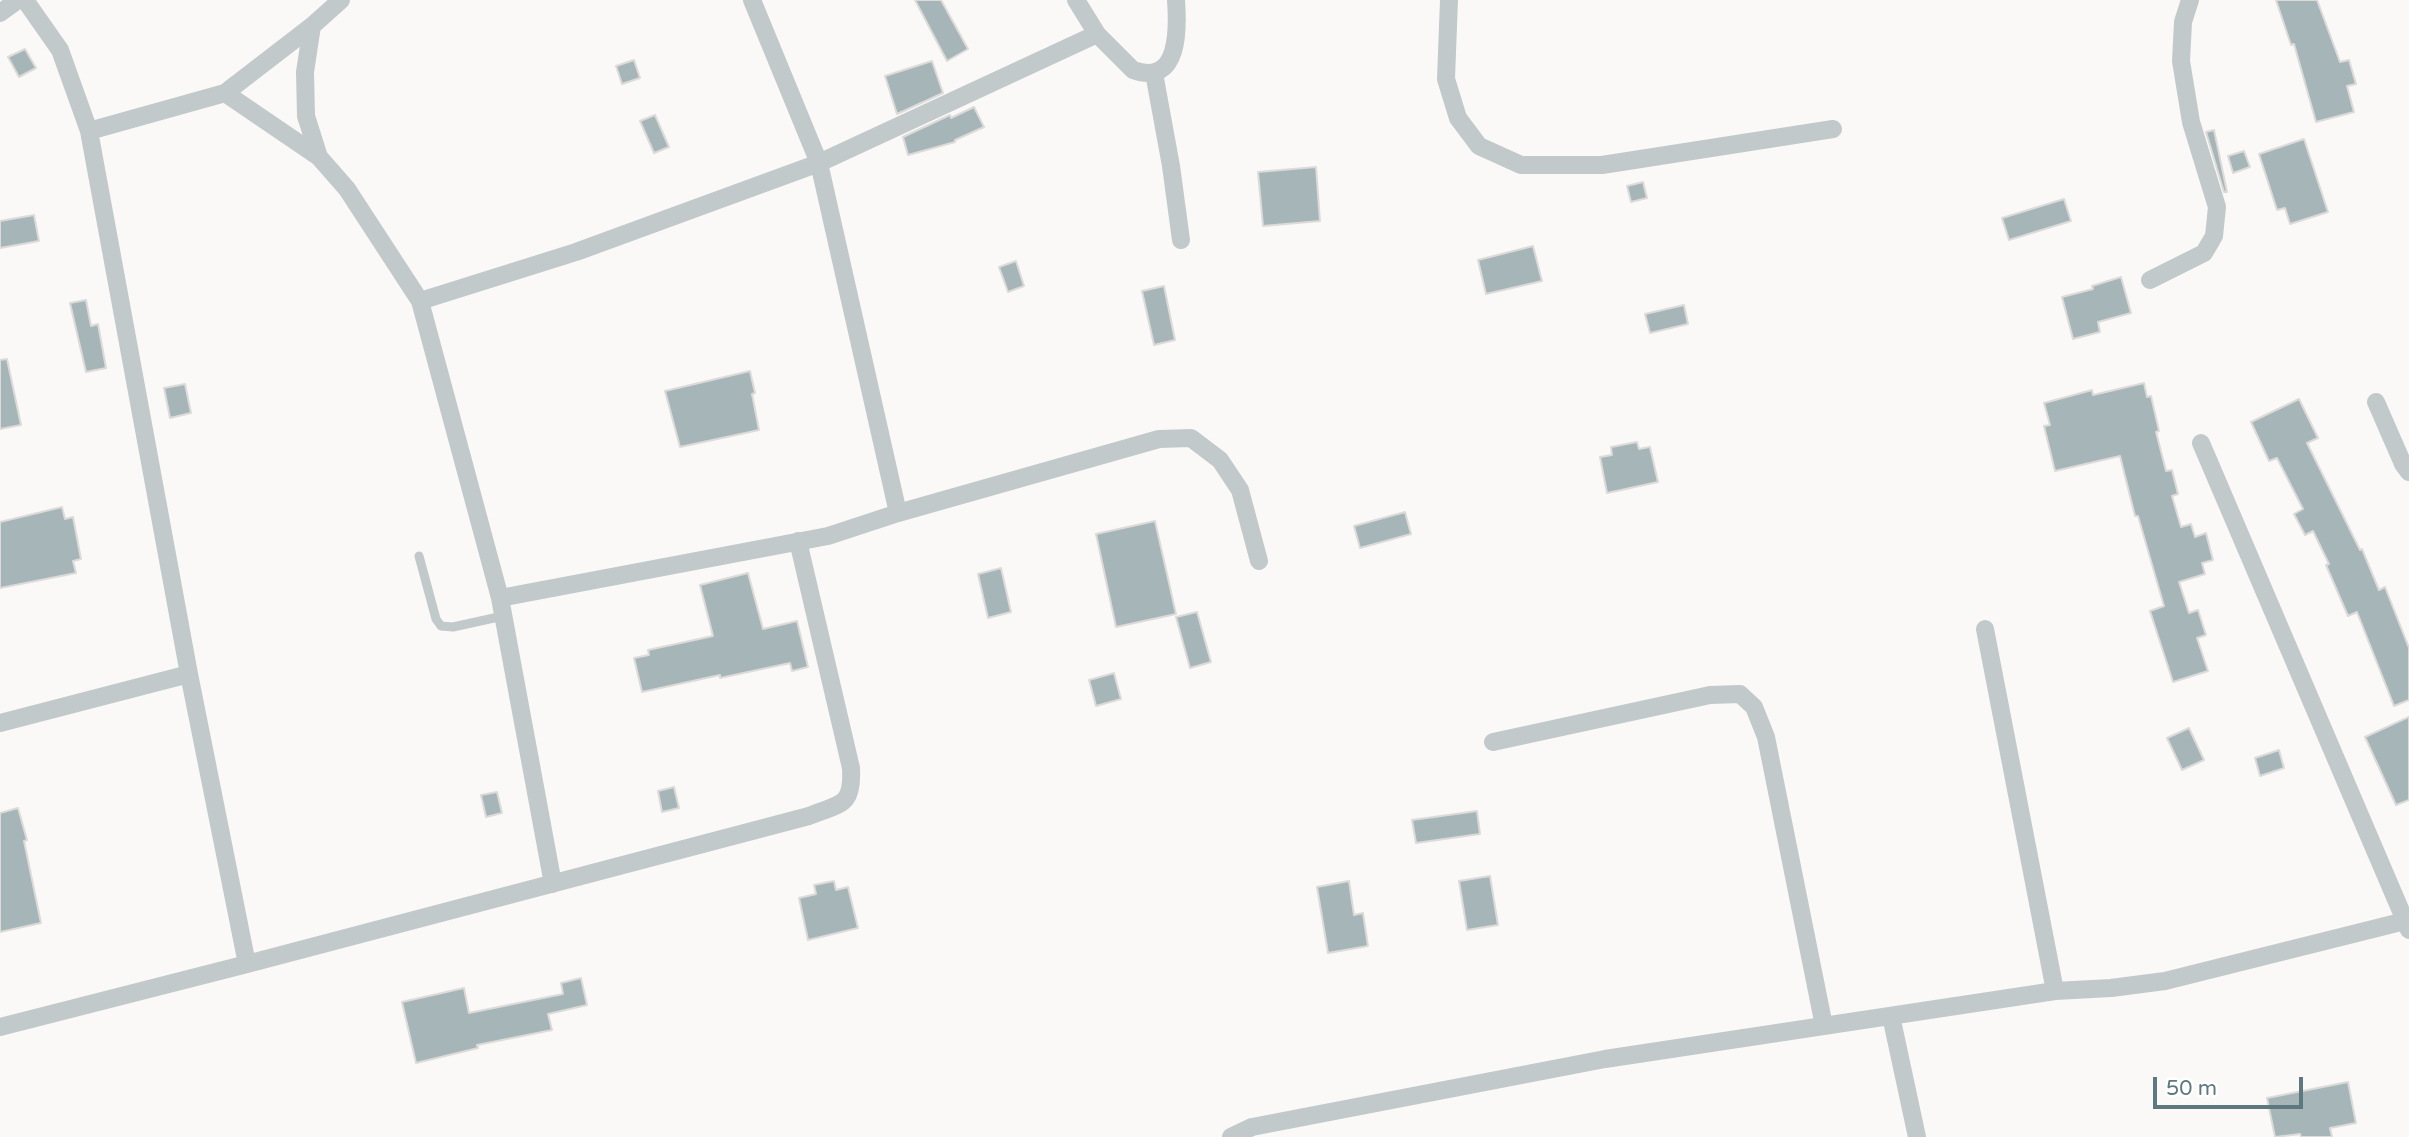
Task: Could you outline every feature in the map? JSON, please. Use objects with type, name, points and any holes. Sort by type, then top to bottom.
[{"type":"street","points":[[0,13],[18,0]]},
{"type":"street","points":[[25,0],[60,50],[89,131],[189,674],[247,964]]},
{"type":"street","points":[[89,131],[225,93],[312,26],[341,0]]},
{"type":"street","points":[[752,0],[818,163],[898,513]]},
{"type":"street","points":[[1076,0],[1097,34],[1133,70],[1154,73],[1169,62],[1175,48],[1178,30],[1175,0]]},
{"type":"street","points":[[1449,0],[1446,79],[1458,118],[1479,146],[1521,165],[1602,165],[1833,130]]},
{"type":"street","points":[[2150,280],[2204,253],[2214,236],[2217,207],[2191,122],[2182,61],[2183,22],[2190,0]]},
{"type":"street","points":[[312,26],[305,72],[306,116],[319,157]]},
{"type":"street","points":[[420,301],[576,252],[818,163],[1097,34]]},
{"type":"street","points":[[1154,73],[1181,240]]},
{"type":"street","points":[[225,93],[319,157],[347,189],[420,301],[501,607],[553,884]]},
{"type":"street","points":[[2376,402],[2409,472]]},
{"type":"street","points":[[501,607],[828,536],[898,513],[1159,439],[1191,438],[1220,460],[1240,490],[1258,561]]},
{"type":"street","points":[[1231,1137],[1252,1127],[1605,1059],[2055,990],[2111,988],[2165,981],[2407,926],[2201,443]]},
{"type":"street","points":[[0,1027],[808,816],[846,800],[852,790],[851,768],[799,541]]},
{"type":"street","points":[[1985,629],[2055,990]]},
{"type":"street","points":[[0,723],[189,674]]},
{"type":"street","points":[[1493,742],[1710,695],[1740,694],[1754,707],[1766,737],[1824,1026]]},
{"type":"street","points":[[1891,1016],[1917,1137]]},
{"type":"lane","points":[[419,556],[436,620],[441,626],[453,627],[501,607]]},
{"type":"building","points":[[915,0],[941,0],[968,49],[947,61]]},
{"type":"building","points":[[2276,0],[2317,0],[2340,62],[2349,60],[2356,84],[2347,86],[2354,112],[2316,122],[2294,44],[2291,45]]},
{"type":"building","points":[[25,49],[36,68],[19,77],[8,57]]},
{"type":"building","points":[[634,60],[640,78],[622,84],[616,66]]},
{"type":"building","points":[[932,61],[943,93],[897,114],[885,76]]},
{"type":"building","points":[[974,107],[984,127],[955,142],[908,155],[903,137]]},
{"type":"building","points":[[655,115],[669,147],[654,153],[640,121]]},
{"type":"building","points":[[2214,130],[2227,192],[2224,192],[2206,132]]},
{"type":"building","points":[[2304,139],[2328,212],[2290,224],[2285,208],[2277,210],[2259,154]]},
{"type":"building","points":[[2244,151],[2250,167],[2233,173],[2228,156]]},
{"type":"building","points":[[1316,167],[1320,221],[1263,226],[1258,172]]},
{"type":"building","points":[[1643,182],[1647,198],[1631,202],[1627,186]]},
{"type":"building","points":[[2064,199],[2071,221],[2009,240],[2002,218]]},
{"type":"building","points":[[34,215],[39,241],[0,248],[0,221]]},
{"type":"building","points":[[1533,246],[1542,281],[1486,294],[1478,260]]},
{"type":"building","points":[[1016,261],[1024,286],[1008,292],[999,267]]},
{"type":"building","points":[[2121,277],[2131,313],[2098,322],[2100,332],[2073,339],[2062,297],[2093,289],[2092,286]]},
{"type":"building","points":[[1164,286],[1175,340],[1154,345],[1142,291]]},
{"type":"building","points":[[86,300],[91,326],[98,324],[106,368],[86,372],[70,303]]},
{"type":"building","points":[[1684,305],[1688,324],[1650,333],[1645,314]]},
{"type":"building","points":[[7,359],[21,425],[0,429],[0,360]]},
{"type":"building","points":[[750,371],[759,430],[680,447],[665,391]]},
{"type":"building","points":[[2144,383],[2147,397],[2151,396],[2159,431],[2156,432],[2166,471],[2172,470],[2178,494],[2172,496],[2181,527],[2191,524],[2195,537],[2206,533],[2213,560],[2202,563],[2205,574],[2179,582],[2189,613],[2198,610],[2206,635],[2197,638],[2208,671],[2173,682],[2150,611],[2164,606],[2138,516],[2135,516],[2120,456],[2055,471],[2044,426],[2050,425],[2044,403],[2092,390],[2093,395]]},
{"type":"building","points":[[185,384],[191,413],[170,418],[164,388]]},
{"type":"building","points":[[2299,399],[2318,438],[2307,443],[2360,550],[2362,549],[2379,590],[2385,587],[2409,648],[2409,700],[2394,706],[2357,612],[2348,616],[2326,565],[2329,564],[2313,531],[2305,535],[2294,514],[2303,509],[2277,458],[2269,461],[2251,422]]},
{"type":"building","points":[[1637,442],[1639,449],[1650,447],[1658,482],[1607,493],[1600,457],[1612,455],[1611,447]]},
{"type":"building","points":[[62,507],[65,519],[73,517],[81,559],[73,561],[76,573],[0,588],[0,522]]},
{"type":"building","points":[[1405,512],[1411,534],[1360,548],[1354,526]]},
{"type":"building","points":[[1155,521],[1176,614],[1116,627],[1096,534]]},
{"type":"building","points":[[1001,568],[1011,612],[988,618],[978,574]]},
{"type":"building","points":[[748,573],[763,629],[797,621],[808,667],[792,671],[790,663],[642,692],[634,658],[649,655],[648,650],[713,636],[700,585]]},
{"type":"building","points":[[1197,612],[1211,662],[1190,668],[1176,617]]},
{"type":"building","points":[[1114,673],[1121,699],[1096,706],[1089,680]]},
{"type":"building","points":[[2409,717],[2409,800],[2396,805],[2365,737]]},
{"type":"building","points":[[2189,728],[2204,760],[2182,770],[2167,738]]},
{"type":"building","points":[[2279,750],[2284,768],[2260,776],[2255,758]]},
{"type":"building","points":[[674,787],[679,808],[662,812],[658,791]]},
{"type":"building","points":[[497,792],[502,813],[486,817],[481,795]]},
{"type":"building","points":[[18,808],[27,840],[24,841],[41,923],[0,932],[0,813]]},
{"type":"building","points":[[1477,811],[1480,834],[1416,843],[1412,820]]},
{"type":"building","points":[[1490,876],[1498,925],[1467,930],[1459,881]]},
{"type":"building","points":[[834,881],[836,890],[848,887],[858,928],[808,940],[799,898],[816,894],[814,885]]},
{"type":"building","points":[[1349,881],[1354,915],[1363,913],[1368,946],[1328,953],[1317,887]]},
{"type":"building","points":[[581,978],[587,1005],[548,1014],[552,1030],[477,1045],[478,1048],[416,1063],[402,1002],[464,988],[469,1013],[563,994],[561,983]]},
{"type":"building","points":[[2348,1082],[2356,1123],[2330,1128],[2332,1137],[2301,1137],[2300,1134],[2275,1137],[2267,1098]]}]
